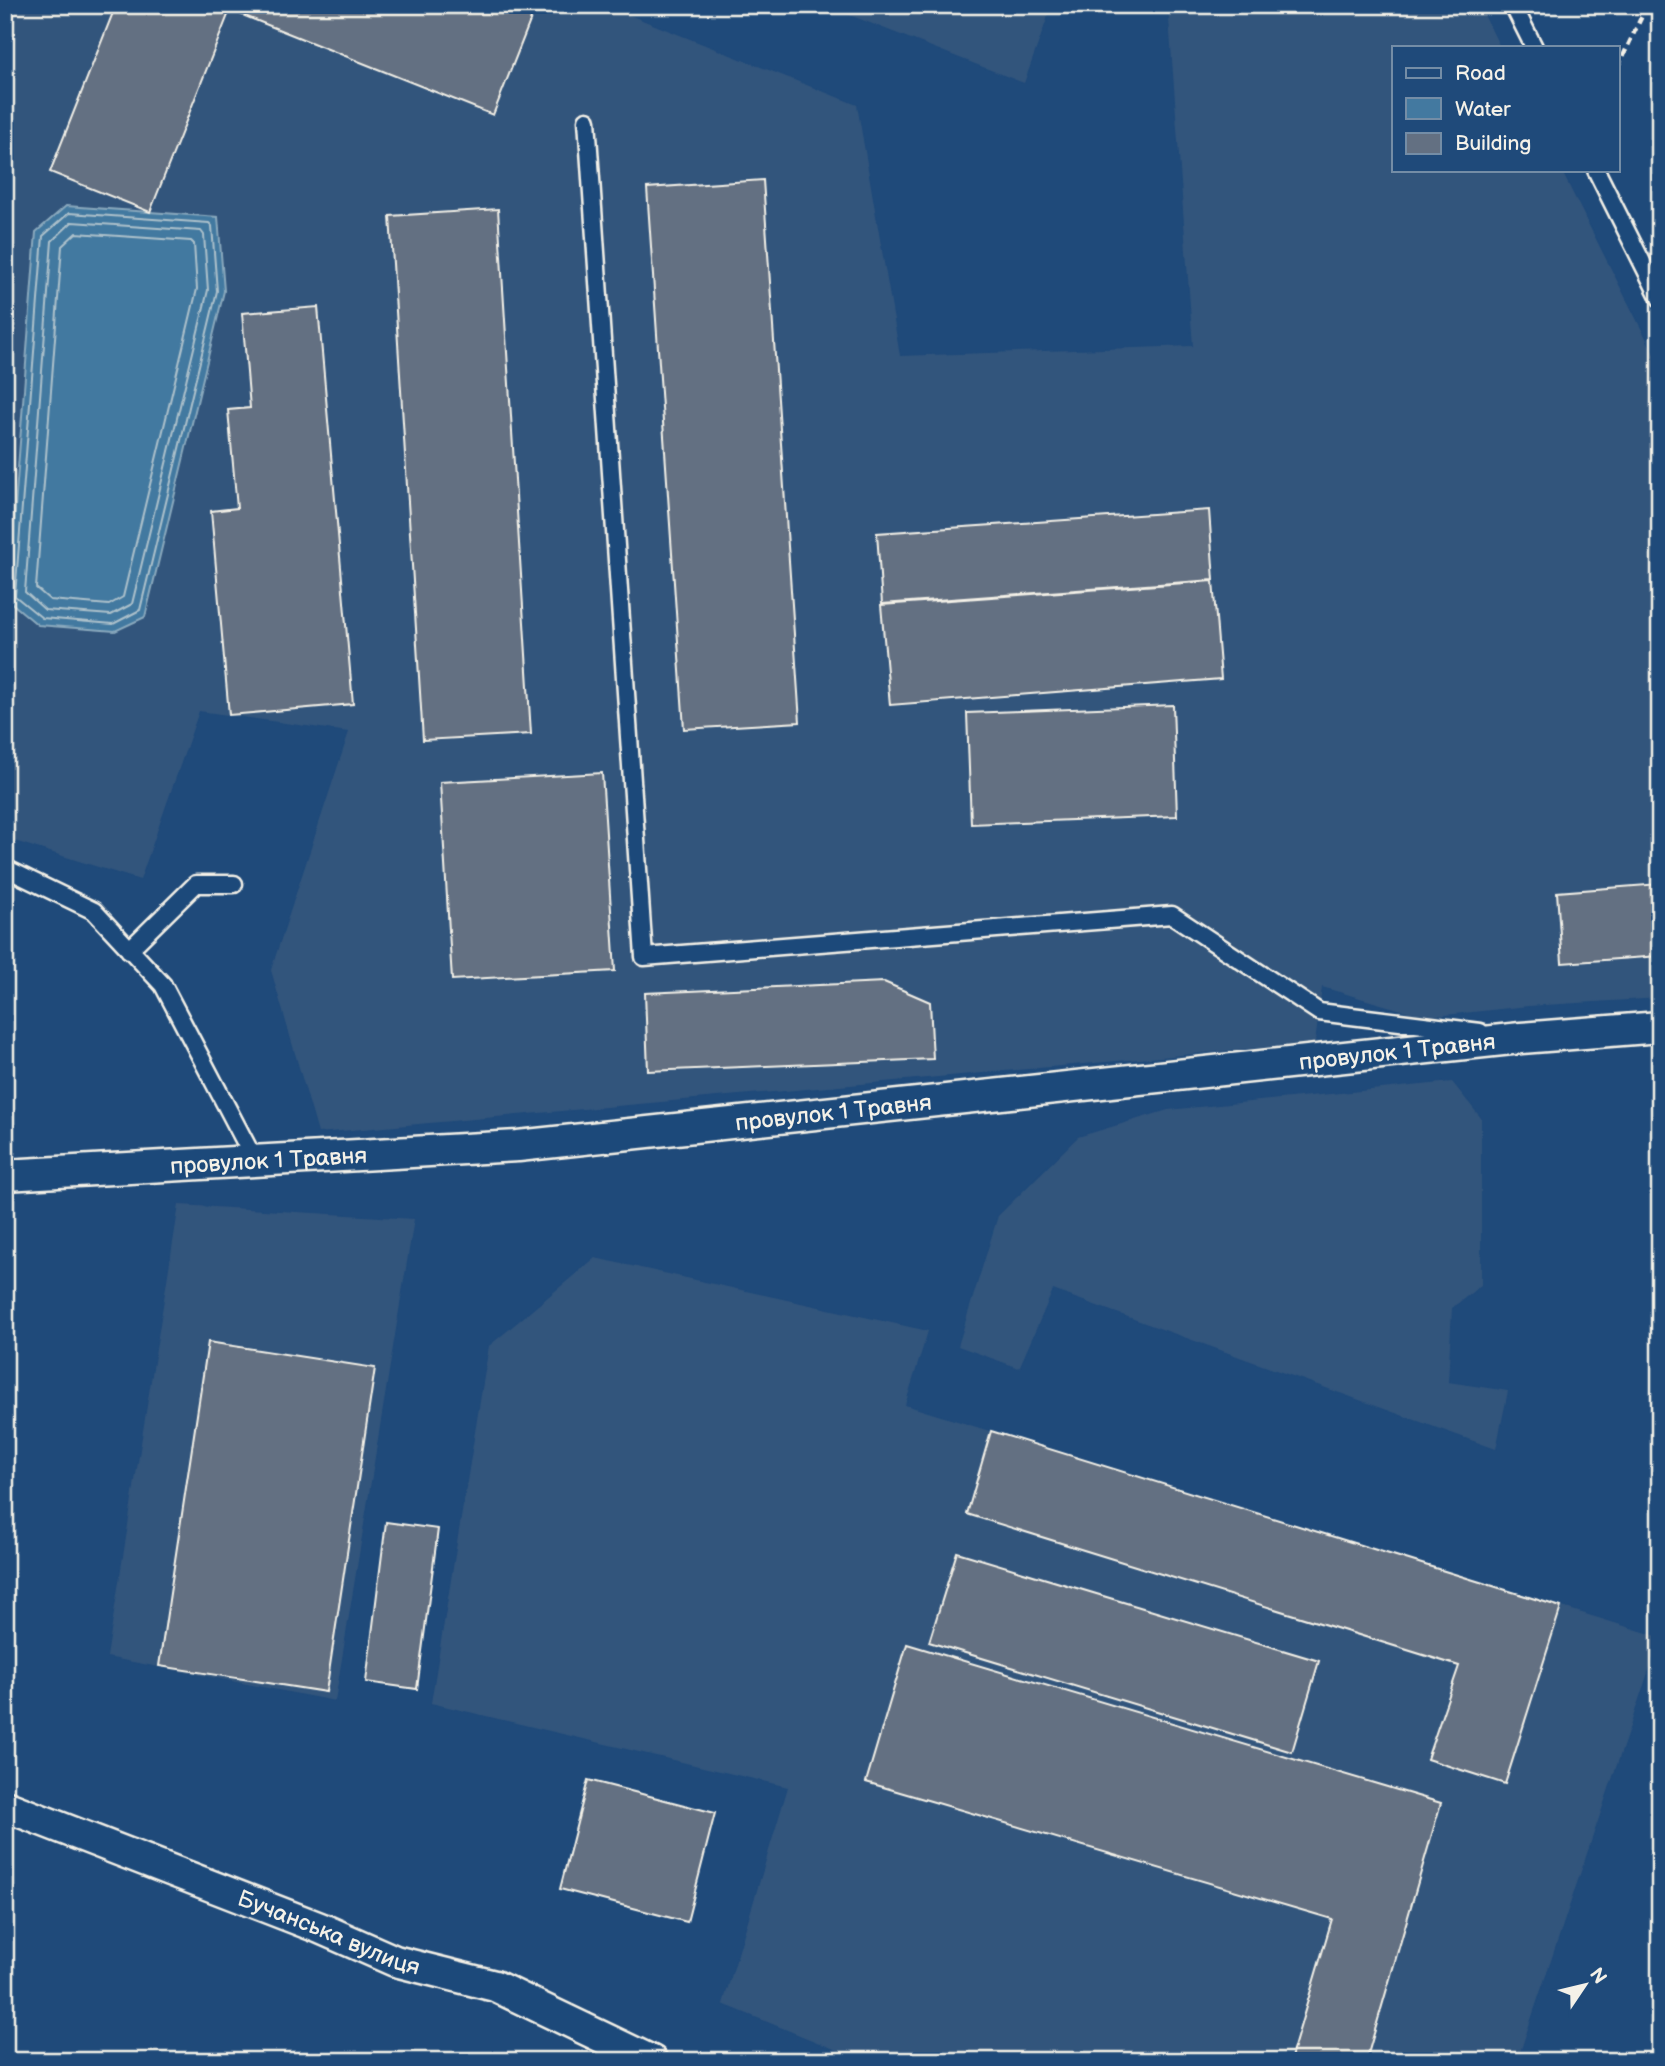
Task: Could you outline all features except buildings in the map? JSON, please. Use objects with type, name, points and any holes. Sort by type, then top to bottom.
[{"type":"street","name":"провулок 1 Травня","points":[[5,1175],[518,1146],[1521,1038],[1660,1027]]},
{"type":"street","name":"Бучанська вулиця","points":[[5,1806],[320,1928],[396,1961],[495,1986],[652,2061]]},
{"type":"lane","points":[[1513,5],[1534,46]]},
{"type":"lane","points":[[587,120],[645,957],[1172,915],[1319,1012],[1521,1038]]},
{"type":"lane","points":[[1597,172],[1660,298]]},
{"type":"lane","points":[[5,868],[94,911],[163,985],[255,1161]]},
{"type":"lane","points":[[130,950],[197,884],[234,884]]},
{"type":"path","points":[[1620,63],[1647,5]]},
{"type":"shaded area","points":[[5,5],[604,5],[857,105],[900,356],[1193,346],[1168,5],[1479,5],[1500,46],[1392,46],[1392,172],[1562,172],[1660,366],[1660,998],[1528,1006],[1426,1017],[1322,987],[1315,1043],[318,1133],[271,970],[349,732],[199,711],[140,880],[5,838]]},
{"type":"shaded area","points":[[824,5],[1052,5],[1024,83]]},
{"type":"shaded area","points":[[1452,1082],[1481,1118],[1481,1285],[1452,1308],[1448,1382],[1508,1391],[1496,1449],[1053,1290],[1019,1368],[958,1346],[998,1216],[1078,1137],[1168,1110]]},
{"type":"shaded area","points":[[179,1205],[414,1219],[335,1701],[107,1657]]},
{"type":"shaded area","points":[[595,1258],[928,1331],[905,1405],[1660,1637],[1517,2061],[864,2061],[723,2004],[788,1787],[431,1703],[489,1346]]},
{"type":"water","points":[[66,206],[218,217],[224,291],[145,617],[115,631],[38,625],[8,600],[36,232]]}]
